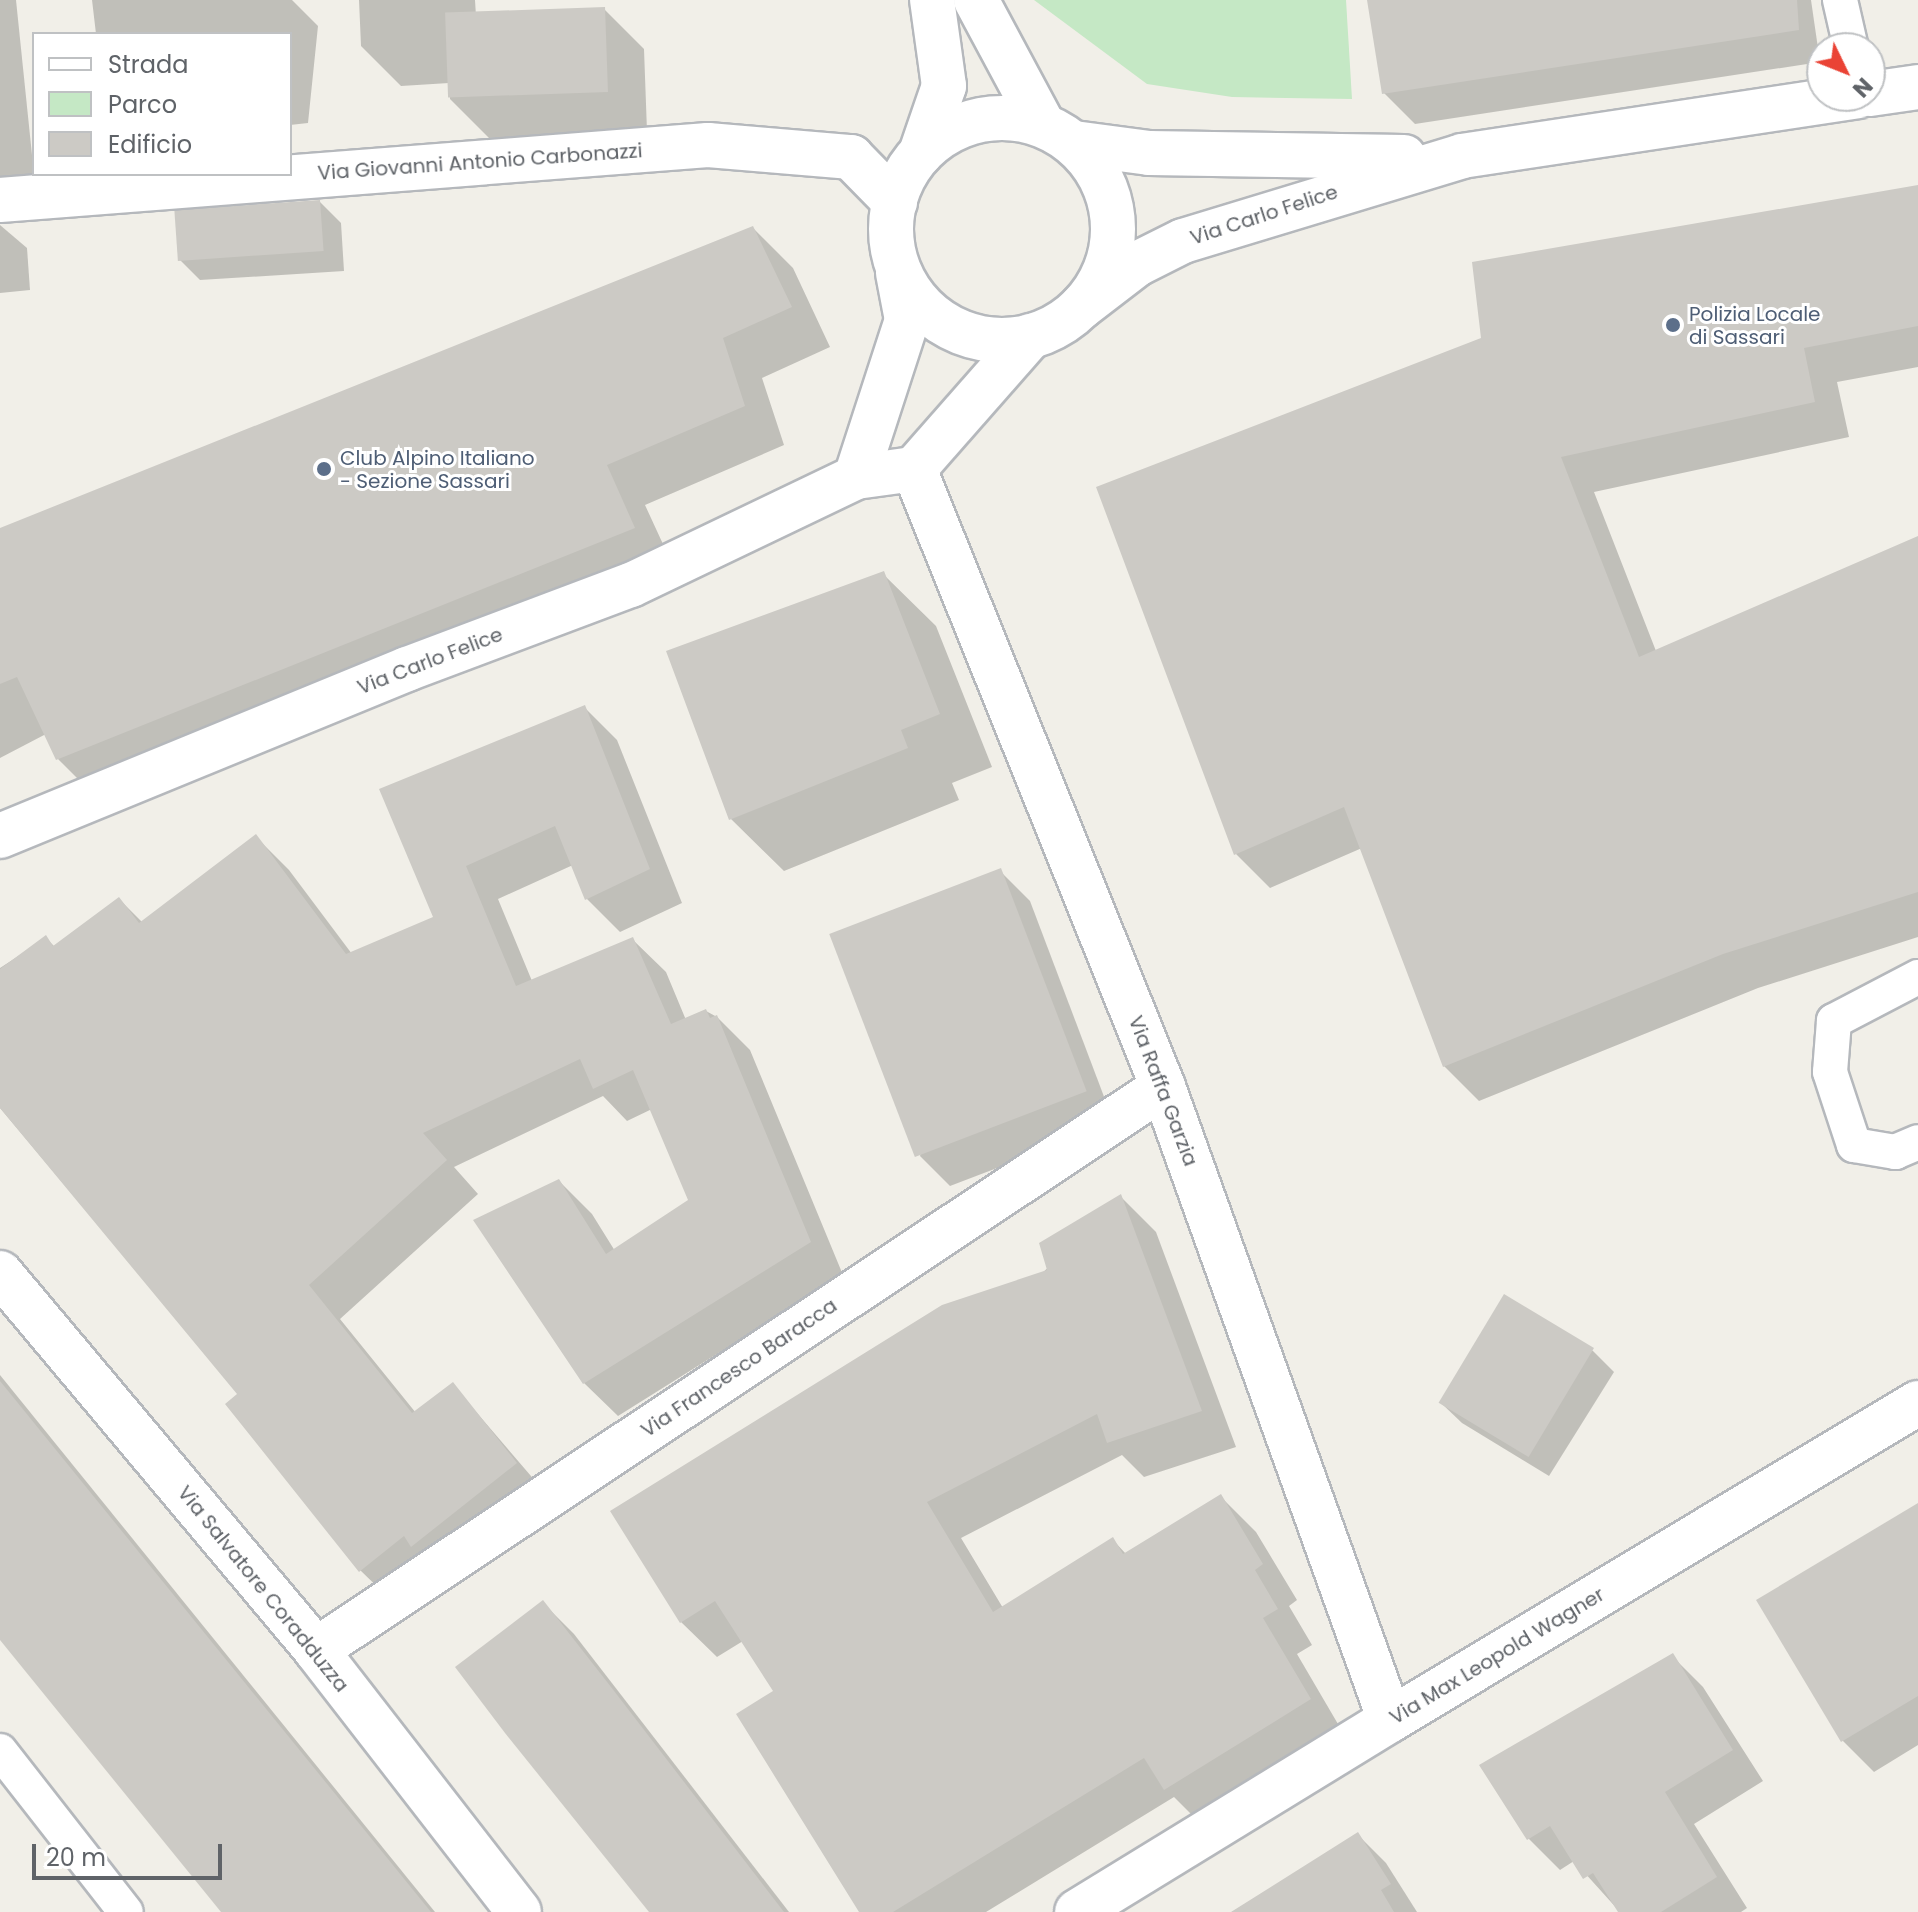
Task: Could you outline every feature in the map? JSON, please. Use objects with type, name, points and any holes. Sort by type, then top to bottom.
[{"type":"main road","points":[[856,477],[907,320],[891,232],[895,202],[921,153],[944,86],[932,0]]},
{"type":"main road","points":[[914,469],[1031,336],[1081,307],[1108,262],[1113,223],[1106,185],[1058,134],[976,0]]},
{"type":"main road","points":[[1886,92],[1918,87]]},
{"type":"main road","name":"Via Carlo Felice","points":[[1081,307],[1137,264],[1183,241],[1462,156],[1806,104]]},
{"type":"main road","points":[[921,153],[947,133],[978,121],[1011,117],[1058,134]]},
{"type":"main road","name":"Via Carlo Felice","points":[[1058,134],[1149,153],[1462,156]]},
{"type":"main road","name":"Via Giovanni Antonio Carbonazzi","points":[[0,200],[708,145],[851,157],[895,202]]},
{"type":"main road","points":[[896,262],[911,293],[934,318],[964,334],[997,340],[1031,336]]},
{"type":"main road","name":"Via Carlo Felice","points":[[0,836],[407,669],[631,585],[856,477],[914,469]]},
{"type":"main road","name":"Via Raffa Garzia","points":[[914,469],[1163,1087],[1390,1720]]},
{"type":"main road","name":"Via Francesco Baracca","points":[[316,1650],[1163,1087]]},
{"type":"main road","name":"Via Salvatore Coradduzza","points":[[0,1273],[316,1650],[519,1912]]},
{"type":"main road","name":"Via Max Leopold Wagner","points":[[1077,1912],[1918,1403]]},
{"type":"lane","points":[[1840,0],[1847,32]]},
{"type":"lane","points":[[1918,977],[1834,1021],[1830,1072],[1854,1145],[1895,1152],[1918,1142]]},
{"type":"lane","points":[[0,1751],[126,1912]]},
{"type":"green space","points":[[1034,0],[1346,0],[1352,99],[1232,97],[1147,84]]},
{"type":"building","points":[[1367,0],[1797,0],[1799,30],[1382,94]]},
{"type":"building","points":[[605,7],[608,92],[448,98],[445,13]]},
{"type":"building","points":[[1918,185],[1918,326],[1804,348],[1815,402],[1561,457],[1639,657],[1918,536],[1918,892],[1723,954],[1443,1067],[1344,807],[1234,855],[1096,487],[1481,338],[1472,262]]},
{"type":"building","points":[[320,200],[324,251],[178,261],[174,210]]},
{"type":"building","points":[[753,226],[792,307],[723,338],[745,406],[607,465],[635,528],[56,760],[17,677],[0,684],[0,528]]},
{"type":"building","points":[[884,571],[940,714],[901,730],[908,748],[729,820],[666,651]]},
{"type":"building","points":[[585,705],[650,869],[585,900],[555,826],[466,866],[516,986],[633,937],[671,1024],[706,1009],[710,1018],[717,1015],[811,1242],[583,1384],[473,1220],[559,1179],[606,1254],[688,1200],[633,1070],[593,1089],[580,1059],[423,1133],[447,1160],[309,1285],[412,1413],[453,1382],[517,1463],[411,1547],[404,1536],[359,1572],[225,1404],[237,1394],[0,1108],[0,969],[46,935],[53,946],[119,897],[139,923],[256,834],[346,954],[433,917],[379,789]]},
{"type":"building","points":[[1001,868],[1087,1091],[915,1157],[829,934]]},
{"type":"building","points":[[1121,1194],[1202,1411],[1107,1443],[1097,1414],[927,1502],[993,1612],[1113,1537],[1123,1554],[1221,1494],[1263,1564],[1255,1570],[1278,1609],[1263,1618],[1311,1699],[1164,1790],[1144,1758],[893,1912],[859,1912],[736,1714],[773,1691],[715,1601],[680,1623],[610,1511],[942,1305],[1047,1270],[1039,1243]]},
{"type":"building","points":[[1504,1294],[1594,1348],[1529,1457],[1439,1403]]},
{"type":"building","points":[[0,1381],[431,1912],[221,1912],[0,1640]]},
{"type":"building","points":[[1918,1503],[1918,1696],[1841,1742],[1756,1600]]},
{"type":"building","points":[[543,1600],[784,1912],[649,1912],[505,1733],[455,1667]]},
{"type":"building","points":[[1673,1653],[1733,1750],[1665,1792],[1717,1877],[1661,1912],[1618,1912],[1593,1873],[1583,1879],[1550,1826],[1527,1840],[1479,1765]]},
{"type":"building","points":[[1358,1832],[1391,1884],[1381,1890],[1394,1912],[1231,1912]]},
{"type":"place","name":"Polizia Locale di Sassari","points":[[1673,325]]},
{"type":"place","name":"Club Alpino Italiano - Sezione Sassari","points":[[324,469]]}]
